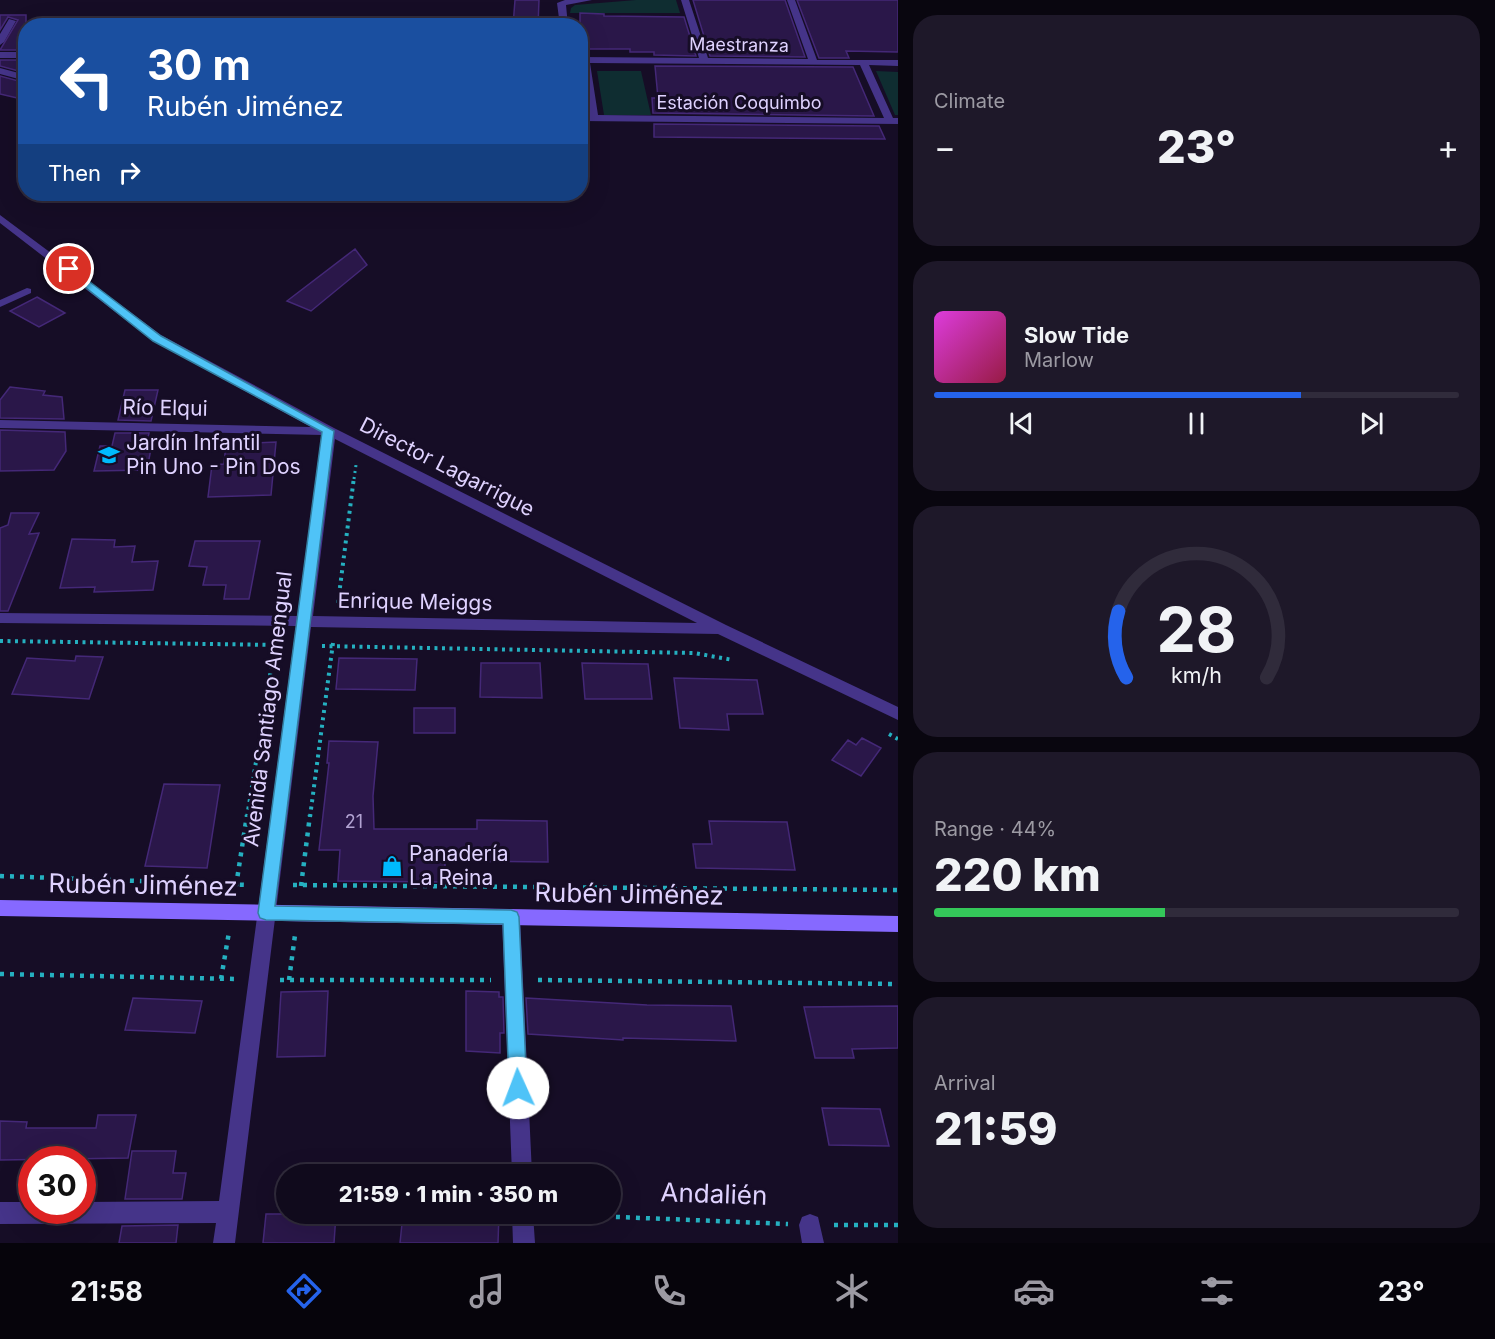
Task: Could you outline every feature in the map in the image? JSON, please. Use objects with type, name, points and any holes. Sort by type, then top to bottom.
[{"type":"main road","name":"Rubén Jiménez","points":[[0,908],[898,924]]},
{"type":"street","points":[[563,18],[561,3],[588,0]]},
{"type":"street","points":[[685,0],[704,61]]},
{"type":"street","points":[[791,0],[813,62]]},
{"type":"street","points":[[0,42],[12,21]]},
{"type":"street","points":[[0,55],[18,55]]},
{"type":"street","name":"Maestranza","points":[[588,60],[898,63]]},
{"type":"street","points":[[863,62],[894,121]]},
{"type":"street","points":[[0,71],[18,76]]},
{"type":"street","points":[[588,86],[594,118]]},
{"type":"street","name":"Estación Coquimbo","points":[[588,118],[894,121]]},
{"type":"street","name":"Director Lagarrigue","points":[[0,218],[157,338],[328,431],[721,629],[898,714]]},
{"type":"street","points":[[0,304],[27,291]]},
{"type":"street","name":"Río Elqui","points":[[0,424],[328,431]]},
{"type":"street","name":"Avenida Santiago Amengual","points":[[224,1243],[328,431]]},
{"type":"street","name":"Enrique Meiggs","points":[[0,618],[336,621],[721,629]]},
{"type":"street","points":[[511,917],[522,1164]]},
{"type":"street","points":[[0,1213],[228,1212]]},
{"type":"street","points":[[523,1224],[524,1243]]},
{"type":"path","points":[[289,980],[357,464]]},
{"type":"path","points":[[221,979],[287,569]]},
{"type":"path","points":[[0,640],[694,653],[737,661]]},
{"type":"path","points":[[888,734],[898,739]]},
{"type":"path","points":[[0,876],[270,885],[898,890]]},
{"type":"path","points":[[0,974],[258,980],[898,984]]},
{"type":"path","name":"Andalién","points":[[621,1220],[812,1234],[898,1226]]},
{"type":"green space","points":[[636,0],[676,0],[680,13],[570,13],[571,8],[575,5]]},
{"type":"green space","points":[[597,71],[641,71],[651,115],[604,115]]},
{"type":"green space","points":[[876,71],[898,72],[898,115],[895,115]]},
{"type":"building","points":[[515,0],[539,0],[538,18],[514,18]]},
{"type":"building","points":[[693,0],[785,0],[805,57],[710,56]]},
{"type":"building","points":[[797,0],[898,0],[898,52],[846,51],[849,58],[819,58]]},
{"type":"building","points":[[580,13],[604,14],[604,16],[684,17],[696,56],[654,55],[654,52],[630,52],[630,49],[588,49],[588,18],[580,18]]},
{"type":"building","points":[[0,15],[26,15],[26,18],[18,18],[18,20],[8,17],[0,30]]},
{"type":"building","points":[[18,20],[18,50],[0,50]]},
{"type":"building","points":[[0,60],[18,60],[18,71],[0,66]]},
{"type":"building","points":[[655,66],[853,67],[874,116],[653,113],[652,98],[658,98]]},
{"type":"building","points":[[0,76],[18,81],[18,98],[0,94]]},
{"type":"building","points":[[654,124],[879,126],[885,139],[654,137]]},
{"type":"building","points":[[355,249],[367,265],[311,311],[287,301]]},
{"type":"building","points":[[37,297],[65,313],[39,327],[10,311]]},
{"type":"building","points":[[10,387],[45,391],[43,395],[62,397],[64,419],[0,418],[0,400]]},
{"type":"building","points":[[125,390],[158,390],[151,421],[118,420]]},
{"type":"building","points":[[0,430],[65,432],[66,451],[54,470],[0,471]]},
{"type":"building","points":[[115,433],[149,433],[147,443],[152,443],[147,470],[94,471],[100,446],[112,446]]},
{"type":"building","points":[[276,442],[271,495],[208,497],[212,465],[224,464],[226,444]]},
{"type":"building","points":[[11,513],[39,513],[29,534],[39,533],[8,611],[0,611],[0,528],[8,525]]},
{"type":"building","points":[[72,539],[115,540],[114,547],[135,546],[132,562],[158,561],[153,590],[94,592],[95,587],[60,588]]},
{"type":"building","points":[[195,541],[260,541],[249,599],[224,599],[226,585],[203,585],[207,567],[189,566]]},
{"type":"building","points":[[76,656],[103,657],[89,699],[12,694],[27,658],[75,661]]},
{"type":"building","points":[[339,658],[417,659],[415,690],[336,689]]},
{"type":"building","points":[[481,663],[540,663],[542,698],[480,697]]},
{"type":"building","points":[[582,663],[648,664],[652,699],[585,699]]},
{"type":"building","points":[[674,678],[757,680],[763,714],[727,714],[729,730],[680,728]]},
{"type":"building","points":[[414,708],[455,708],[455,733],[414,733]]},
{"type":"building","points":[[862,738],[881,748],[861,776],[832,760],[848,740],[856,745]]},
{"type":"building","points":[[329,741],[378,742],[373,796],[374,829],[477,829],[477,820],[547,821],[548,862],[445,861],[445,882],[338,881],[340,850],[319,850],[329,763],[327,763]]},
{"type":"building","points":[[164,784],[220,785],[207,868],[145,866]]},
{"type":"building","points":[[709,821],[787,822],[795,870],[696,868],[693,844],[712,844]]},
{"type":"building","points":[[328,991],[325,1056],[277,1057],[281,992]]},
{"type":"building","points":[[466,991],[499,992],[499,997],[503,997],[504,1033],[500,1033],[500,1053],[466,1051]]},
{"type":"building","points":[[133,998],[202,1001],[195,1033],[125,1030]]},
{"type":"building","points":[[526,998],[647,1005],[731,1006],[736,1041],[623,1038],[623,1040],[528,1034]]},
{"type":"building","points":[[898,1006],[898,1048],[852,1049],[854,1058],[815,1058],[804,1007]]},
{"type":"building","points":[[822,1108],[880,1109],[889,1146],[829,1145]]},
{"type":"building","points":[[98,1115],[136,1115],[128,1158],[96,1158],[96,1146],[18,1146],[18,1160],[0,1160],[0,1121],[27,1122],[26,1128],[96,1128]]},
{"type":"building","points":[[132,1151],[176,1151],[173,1173],[186,1173],[182,1199],[125,1199]]},
{"type":"building","points":[[266,1214],[276,1214],[276,1224],[335,1224],[334,1243],[263,1243]]},
{"type":"building","points":[[402,1224],[499,1224],[498,1243],[400,1243]]},
{"type":"building","points":[[178,1225],[176,1243],[119,1243],[122,1226]]},
{"type":"place","name":"Jardín Infantil Pin Uno - Pin Dos","points":[[109,455]]},
{"type":"place","name":"Panadería La Reina","points":[[392,866]]},
{"type":"route","points":[[69,269],[157,338],[328,431],[266,913],[511,917],[518,1088]]}]
